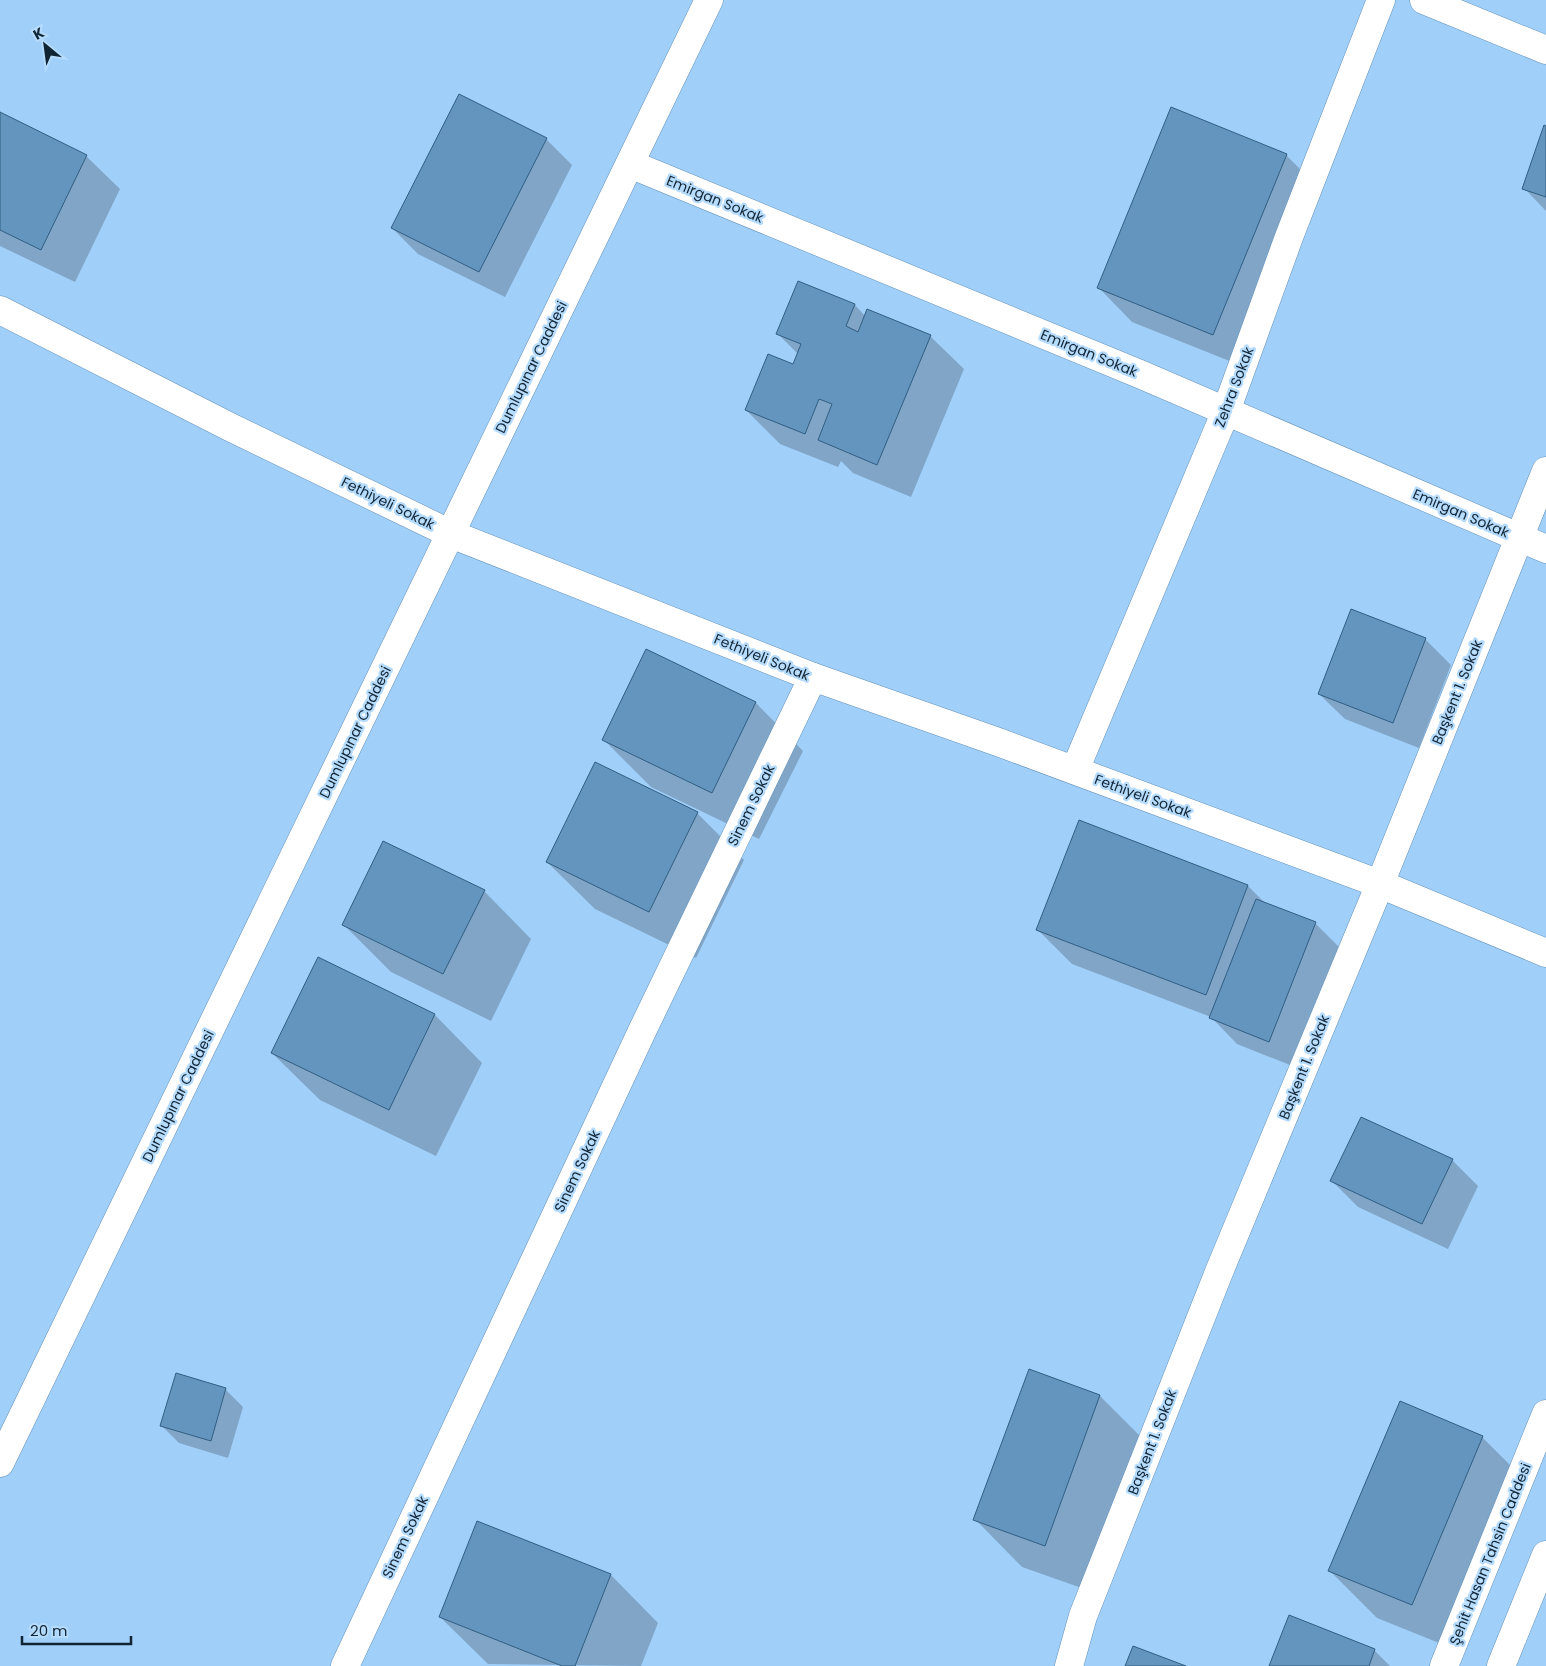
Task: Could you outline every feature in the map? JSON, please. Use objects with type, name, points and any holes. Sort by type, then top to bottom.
[{"type":"street","name":"Dumlupınar Caddesi","points":[[0,1463],[709,0]]},
{"type":"street","name":"Zehra Sokak","points":[[1075,770],[1226,411],[1288,237],[1381,0]]},
{"type":"street","points":[[1424,0],[1546,50]]},
{"type":"street","name":"Emirgan Sokak","points":[[630,164],[1226,411],[1546,549]]},
{"type":"street","name":"Fethiyeli Sokak","points":[[0,310],[230,427],[451,534],[813,677],[1075,770],[1380,884],[1546,953]]},
{"type":"street","name":"Başkent 1. Sokak","points":[[1069,1666],[1083,1616],[1219,1272],[1380,884],[1546,471]]},
{"type":"street","name":"Sinem Sokak","points":[[345,1666],[643,1029],[813,677]]},
{"type":"street","name":"Şehit Hasan Tahsin Caddesi","points":[[1444,1666],[1546,1414]]},
{"type":"street","points":[[1501,1666],[1546,1555]]},
{"type":"building","points":[[459,94],[547,138],[479,272],[391,228]]},
{"type":"building","points":[[1171,107],[1287,154],[1213,335],[1097,288]]},
{"type":"building","points":[[0,112],[87,155],[41,250],[0,230]]},
{"type":"building","points":[[1544,125],[1546,126],[1546,197],[1522,189]]},
{"type":"building","points":[[798,281],[855,304],[846,326],[858,332],[867,309],[931,335],[877,465],[818,440],[832,404],[819,399],[805,434],[745,410],[768,354],[793,364],[801,344],[776,334]]},
{"type":"building","points":[[1351,609],[1426,638],[1393,723],[1318,694]]},
{"type":"building","points":[[646,649],[756,702],[712,793],[602,740]]},
{"type":"building","points":[[595,762],[698,812],[649,912],[546,862]]},
{"type":"building","points":[[1079,820],[1248,885],[1206,995],[1036,930]]},
{"type":"building","points":[[383,841],[485,890],[443,974],[342,925]]},
{"type":"building","points":[[1256,899],[1316,922],[1269,1042],[1209,1018]]},
{"type":"building","points":[[318,957],[435,1014],[389,1110],[271,1053]]},
{"type":"building","points":[[1361,1117],[1453,1159],[1422,1224],[1330,1181]]},
{"type":"building","points":[[1029,1369],[1100,1395],[1045,1546],[973,1520]]},
{"type":"building","points":[[176,1373],[226,1388],[211,1441],[160,1426]]},
{"type":"building","points":[[1400,1401],[1483,1436],[1412,1605],[1328,1571]]},
{"type":"building","points":[[477,1521],[611,1574],[575,1666],[562,1666],[439,1617]]},
{"type":"building","points":[[1289,1615],[1375,1649],[1369,1666],[1269,1666]]},
{"type":"building","points":[[1133,1646],[1186,1666],[1125,1666]]}]
